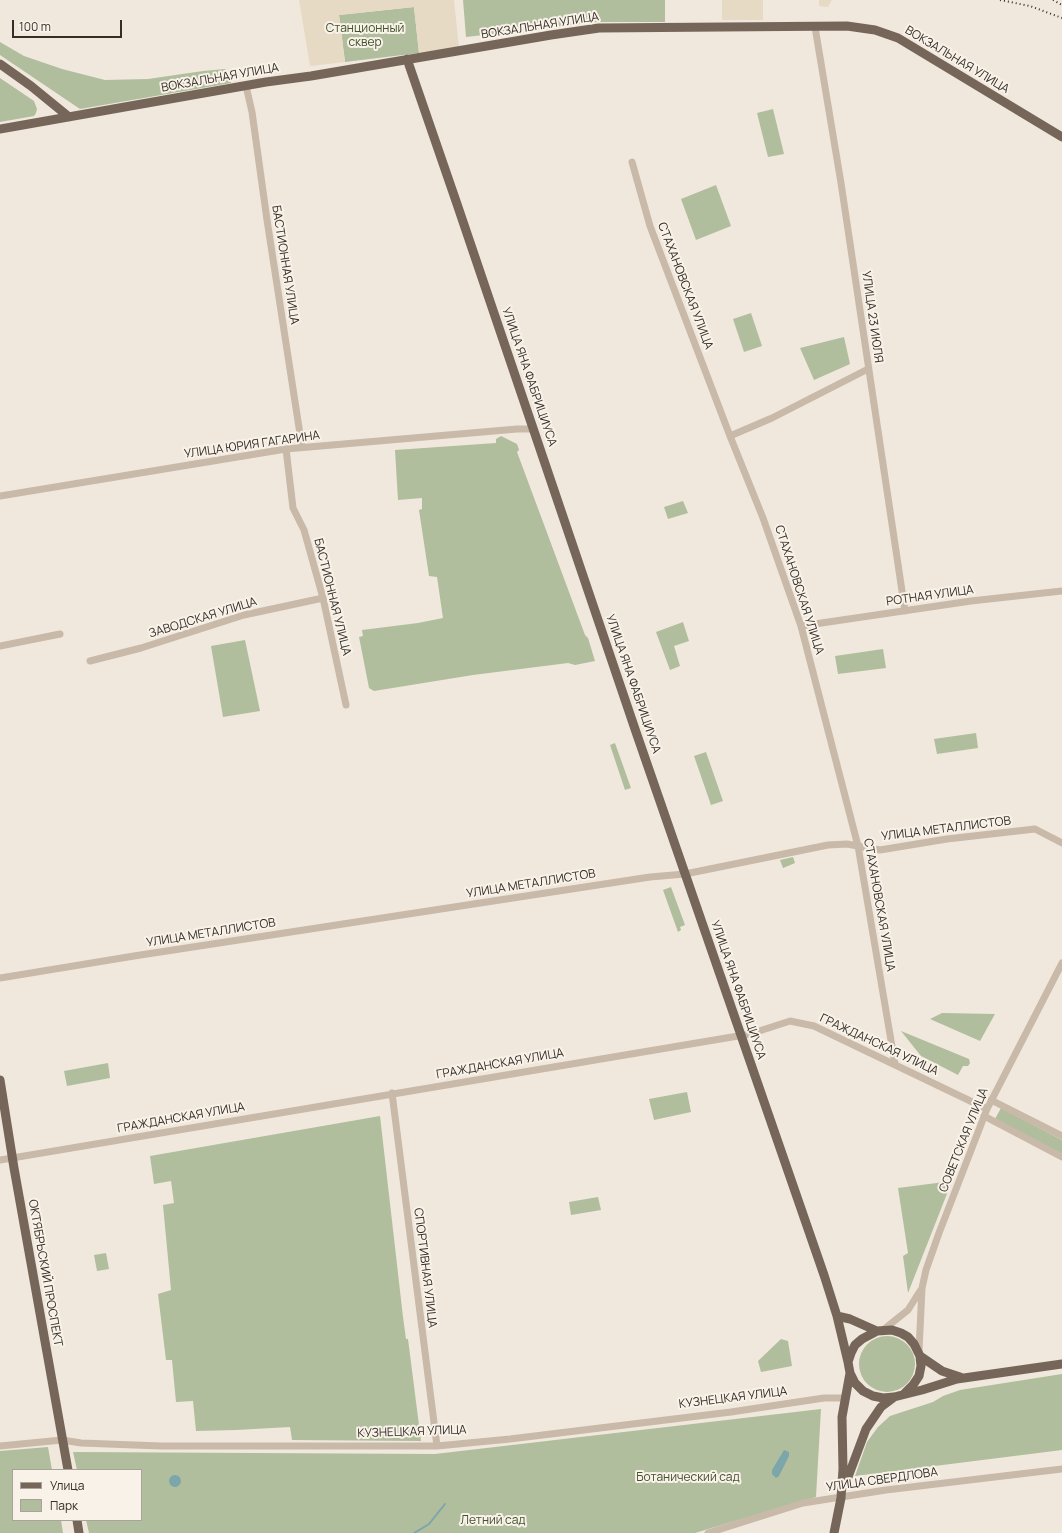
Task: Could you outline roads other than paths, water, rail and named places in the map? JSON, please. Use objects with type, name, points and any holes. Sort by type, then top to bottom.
[{"type":"main road","name":"ВОКЗАЛЬНАЯ УЛИЦА","points":[[0,129],[246,86],[599,28],[847,26],[875,30],[898,38],[1062,137]]},
{"type":"main road","name":"УЛИЦА ЯНА ФАБРИЦИУСА","points":[[407,59],[822,1268],[837,1316],[848,1362]]},
{"type":"main road","points":[[0,64],[31,86],[69,117]]},
{"type":"main road","name":"ОКТЯБРЬСКИЙ ПРОСПЕКТ","points":[[0,1080],[12,1158],[68,1469]]},
{"type":"main road","points":[[837,1316],[880,1331]]},
{"type":"main road","points":[[834,1533],[841,1498],[843,1469],[842,1417],[850,1373],[848,1362],[855,1345],[862,1339],[880,1331],[892,1330],[908,1337],[914,1344],[919,1354],[921,1366],[919,1376],[904,1394]]},
{"type":"main road","points":[[919,1354],[948,1374],[966,1378]]},
{"type":"main road","points":[[850,1373],[859,1387],[873,1396],[883,1398],[894,1397],[957,1379],[1062,1364]]},
{"type":"main road","points":[[841,1498],[866,1429],[881,1407],[894,1397]]},
{"type":"main road","points":[[77,1521],[79,1533]]},
{"type":"street","name":"УЛИЦА 23 ИЮЛЯ","points":[[815,27],[841,183],[905,611]]},
{"type":"street","name":"БАСТИОННАЯ УЛИЦА","points":[[246,86],[252,112],[302,447]]},
{"type":"street","name":"СТАХАНОВСКАЯ УЛИЦА","points":[[632,162],[650,226],[763,518],[801,626],[858,846],[894,1064]]},
{"type":"street","points":[[730,436],[868,369]]},
{"type":"street","name":"УЛИЦА ЮРИЯ ГАГАРИНА","points":[[0,496],[286,449],[517,429],[534,429]]},
{"type":"street","name":"БАСТИОННАЯ УЛИЦА","points":[[286,449],[293,508],[304,530],[323,598],[346,705]]},
{"type":"street","name":"РОТНАЯ УЛИЦА","points":[[801,626],[971,601],[1062,591]]},
{"type":"street","name":"ЗАВОДСКАЯ УЛИЦА","points":[[90,661],[141,648],[244,615],[323,598]]},
{"type":"street","points":[[0,646],[60,634]]},
{"type":"street","name":"УЛИЦА МЕТАЛЛИСТОВ","points":[[0,978],[650,877],[686,874],[828,845],[858,846],[880,850],[947,839],[1036,828],[1062,843]]},
{"type":"street","name":"СОВЕТСКАЯ УЛИЦА","points":[[919,1354],[922,1288],[926,1270],[939,1233],[986,1113],[1062,963]]},
{"type":"street","name":"ГРАЖДАНСКАЯ УЛИЦА","points":[[0,1160],[750,1034],[790,1021],[801,1022],[814,1026],[894,1064],[986,1113],[1062,1157]]},
{"type":"street","name":"СПОРТИВНАЯ УЛИЦА","points":[[392,1093],[437,1446]]},
{"type":"street","points":[[992,1100],[1062,1136]]},
{"type":"street","name":"СОВЕТСКАЯ УЛИЦА","points":[[880,1331],[908,1310],[922,1288]]},
{"type":"street","name":"КУЗНЕЦКАЯ УЛИЦА","points":[[0,1446],[62,1440],[81,1443],[161,1446],[437,1446],[510,1439],[731,1412],[824,1398],[846,1398]]},
{"type":"street","name":"УЛИЦА СВЕРДЛОВА","points":[[708,1533],[803,1503],[886,1490],[1062,1469]]},
{"type":"water","points":[[784,1450],[789,1452],[789,1456],[779,1476],[776,1478],[772,1474],[772,1470]]},
{"type":"water","points":[[175,1475],[179,1477],[181,1481],[179,1485],[175,1487],[171,1485],[169,1481],[171,1477]]},
{"type":"waterway","points":[[414,1533],[429,1524],[445,1504]]},
{"type":"railway","points":[[1000,0],[1030,6],[1062,18]]},
{"type":"railway","points":[[1053,0],[1062,5]]},
{"type":"park label","name":"Станционный сквер","points":[[365,36]]},
{"type":"park label","name":"Ботанический сад","points":[[688,1478]]},
{"type":"park label","name":"Летний сад","points":[[493,1521]]}]
